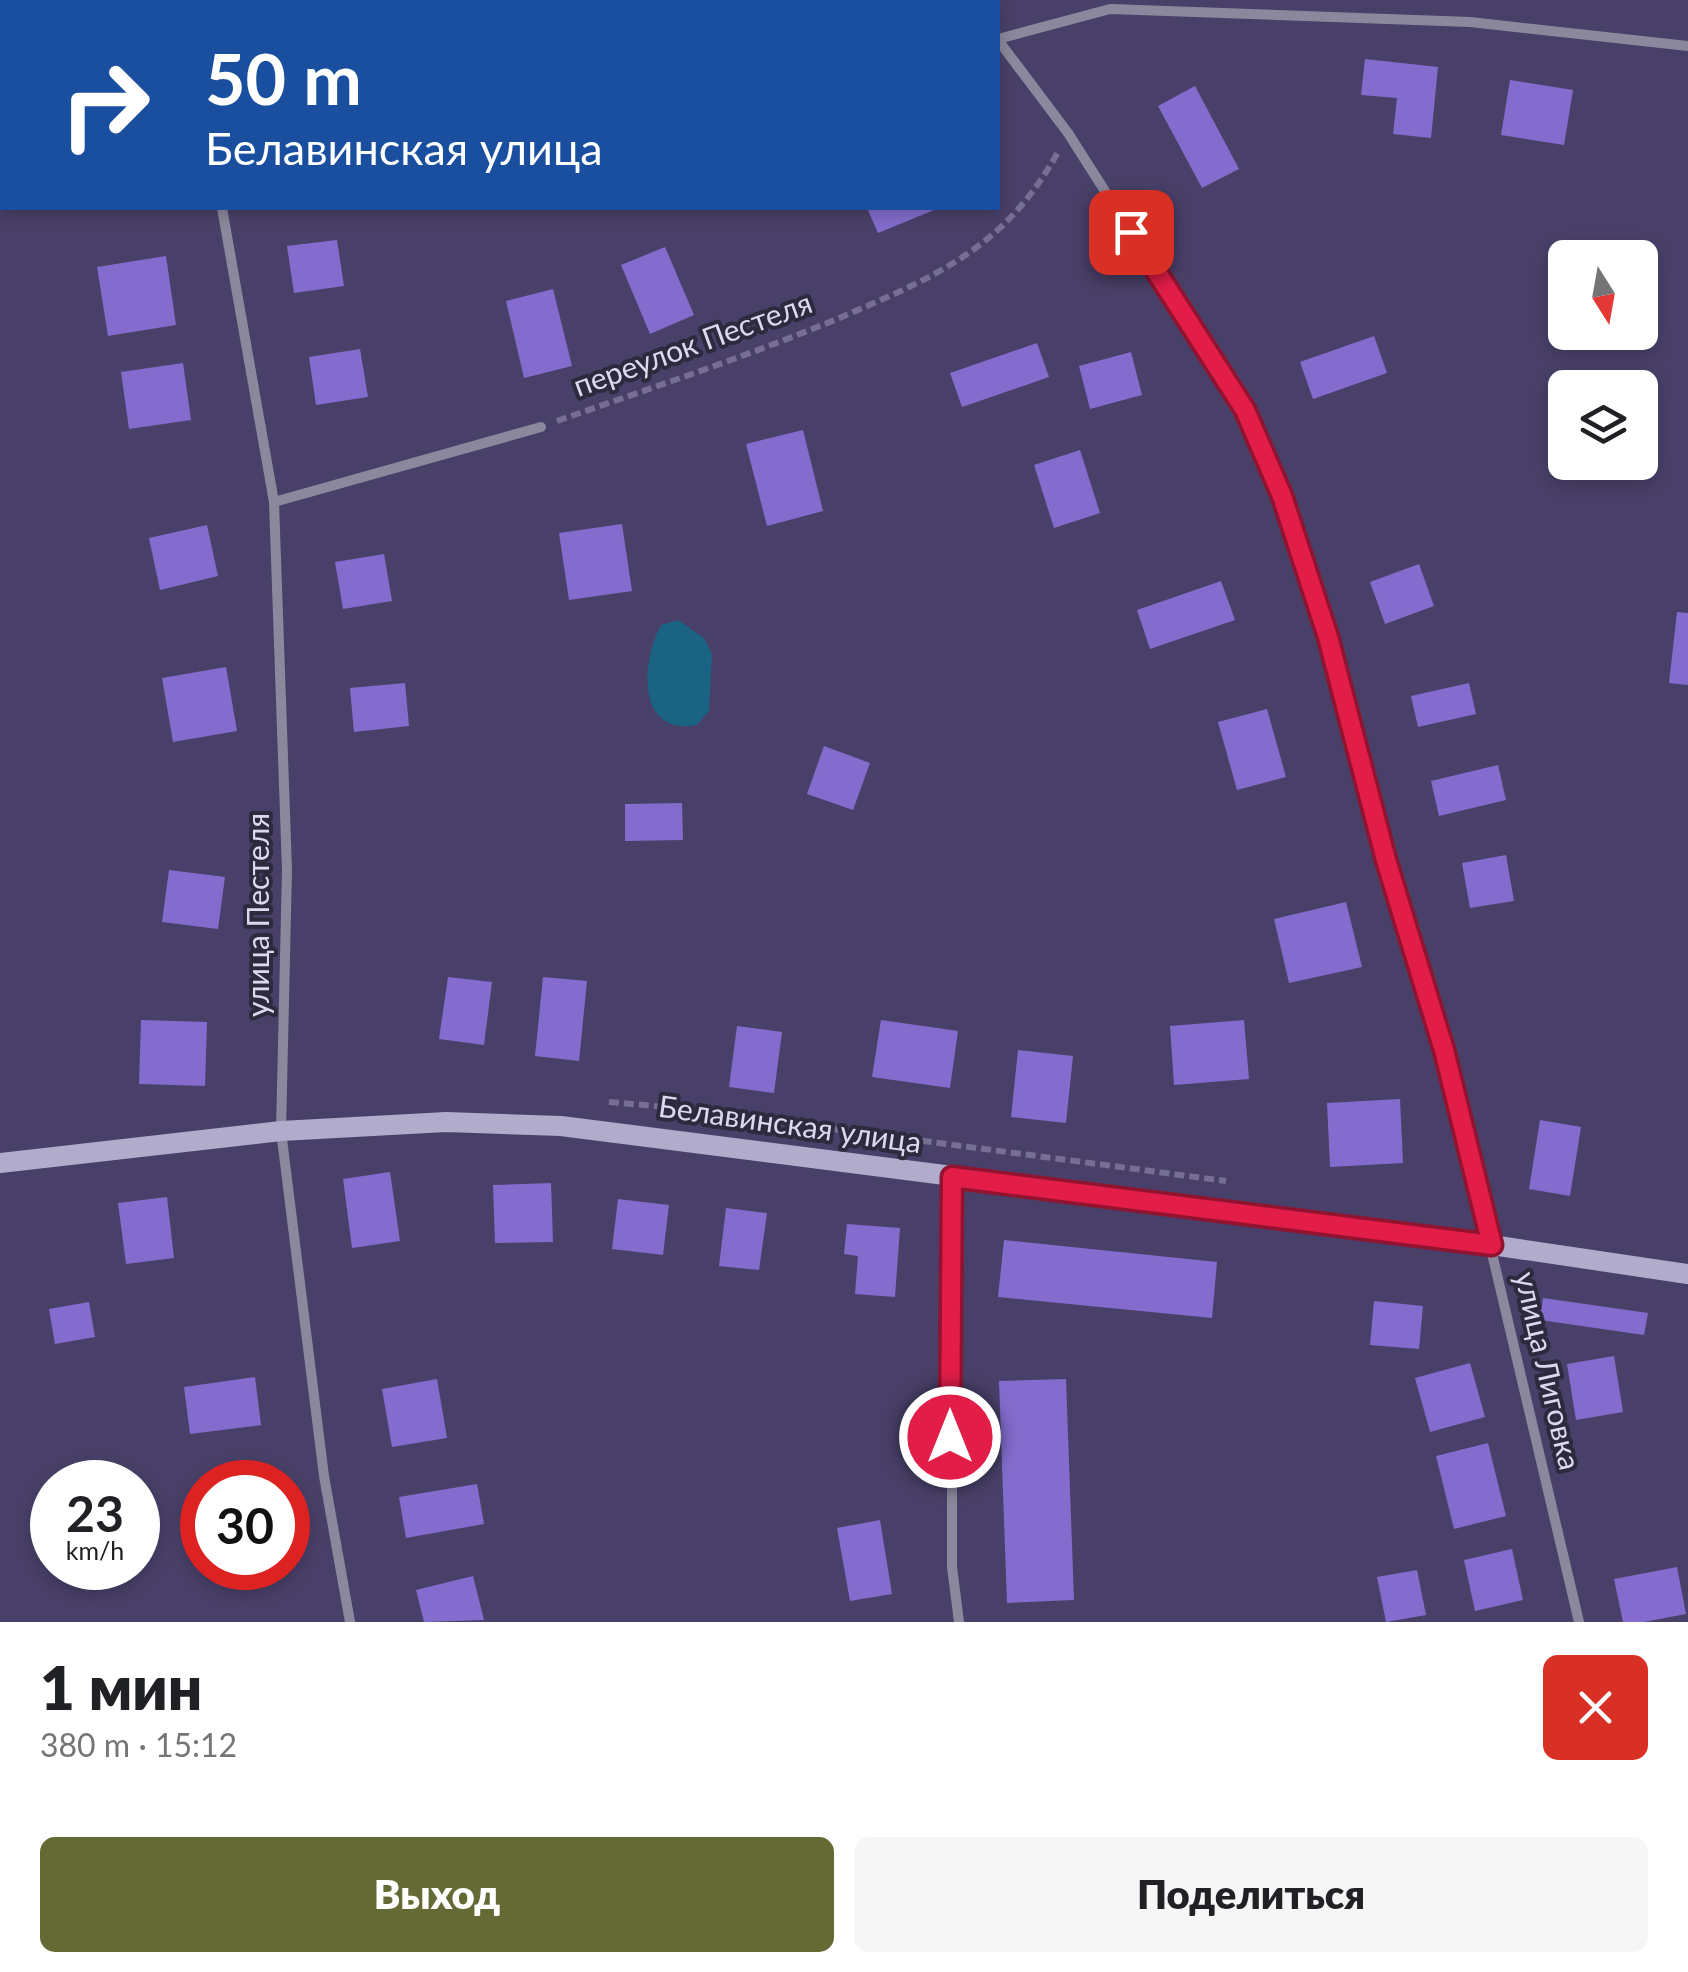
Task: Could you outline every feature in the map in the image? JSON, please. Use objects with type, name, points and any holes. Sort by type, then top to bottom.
[{"type":"main road","name":"Белавинская улица","points":[[0,1163],[281,1130],[446,1122],[561,1126],[1492,1245],[1688,1274]]},
{"type":"street","points":[[1000,38],[1110,9],[1470,22],[1688,46]]},
{"type":"street","name":"улица Лиговка","points":[[1000,42],[1068,133],[1245,410],[1282,496],[1328,637],[1386,860],[1444,1050],[1579,1622]]},
{"type":"street","name":"улица Пестеля","points":[[222,210],[274,502],[288,870],[281,1130],[324,1476],[350,1622]]},
{"type":"street","points":[[274,502],[540,426]]},
{"type":"street","points":[[952,1177],[952,1568],[959,1622]]},
{"type":"path","name":"переулок Пестеля","points":[[540,426],[762,350],[894,295],[989,238],[1015,214],[1042,182],[1068,133]]},
{"type":"water","points":[[678,620],[704,638],[712,654],[709,711],[697,725],[677,726],[663,720],[649,693],[654,640],[661,625]]},
{"type":"building","points":[[1365,59],[1438,67],[1431,138],[1393,134],[1397,98],[1361,95]]},
{"type":"building","points":[[1510,80],[1573,90],[1564,145],[1501,135]]},
{"type":"building","points":[[1195,86],[1239,169],[1202,188],[1158,106]]},
{"type":"building","points":[[868,210],[934,210],[878,233]]},
{"type":"building","points":[[337,240],[344,286],[294,293],[287,246]]},
{"type":"building","points":[[665,247],[694,315],[650,334],[621,265]]},
{"type":"building","points":[[166,256],[176,325],[108,336],[97,267]]},
{"type":"building","points":[[553,289],[572,366],[524,378],[506,301]]},
{"type":"building","points":[[1374,336],[1387,373],[1313,399],[1300,362]]},
{"type":"building","points":[[1037,343],[1049,377],[962,407],[950,373]]},
{"type":"building","points":[[360,349],[368,397],[316,405],[309,357]]},
{"type":"building","points":[[1131,352],[1142,395],[1090,409],[1079,366]]},
{"type":"building","points":[[183,363],[191,420],[129,429],[121,372]]},
{"type":"building","points":[[803,430],[823,511],[767,526],[746,444]]},
{"type":"building","points":[[1080,450],[1100,513],[1054,528],[1034,465]]},
{"type":"building","points":[[622,524],[632,591],[569,600],[559,533]]},
{"type":"building","points":[[207,525],[218,576],[160,590],[149,538]]},
{"type":"building","points":[[384,554],[392,601],[343,609],[335,562]]},
{"type":"building","points":[[1419,564],[1434,606],[1385,624],[1370,582]]},
{"type":"building","points":[[1221,581],[1235,620],[1150,649],[1137,610]]},
{"type":"building","points":[[1677,612],[1688,613],[1688,685],[1669,683]]},
{"type":"building","points":[[226,667],[237,731],[173,742],[162,678]]},
{"type":"building","points":[[405,683],[409,726],[354,732],[350,688]]},
{"type":"building","points":[[1469,683],[1476,714],[1418,727],[1411,696]]},
{"type":"building","points":[[1267,709],[1286,777],[1237,790],[1218,722]]},
{"type":"building","points":[[824,746],[870,763],[853,810],[807,794]]},
{"type":"building","points":[[1498,765],[1506,800],[1439,816],[1431,781]]},
{"type":"building","points":[[682,803],[683,840],[625,841],[625,804]]},
{"type":"building","points":[[1506,855],[1514,901],[1470,908],[1462,863]]},
{"type":"building","points":[[169,870],[225,877],[218,929],[162,922]]},
{"type":"building","points":[[1346,902],[1362,967],[1289,983],[1274,919]]},
{"type":"building","points":[[448,977],[492,982],[484,1045],[439,1039]]},
{"type":"building","points":[[543,977],[587,981],[579,1061],[535,1056]]},
{"type":"building","points":[[141,1020],[207,1022],[205,1086],[139,1084]]},
{"type":"building","points":[[881,1020],[958,1031],[950,1088],[872,1077]]},
{"type":"building","points":[[1244,1020],[1249,1079],[1174,1085],[1170,1026]]},
{"type":"building","points":[[737,1026],[782,1032],[774,1093],[729,1087]]},
{"type":"building","points":[[1018,1050],[1073,1056],[1066,1123],[1011,1117]]},
{"type":"building","points":[[1400,1099],[1403,1163],[1330,1167],[1327,1103]]},
{"type":"building","points":[[1540,1120],[1581,1127],[1570,1196],[1529,1189]]},
{"type":"building","points":[[390,1172],[400,1241],[352,1248],[343,1179]]},
{"type":"building","points":[[551,1183],[553,1242],[495,1243],[493,1185]]},
{"type":"building","points":[[167,1197],[174,1258],[126,1264],[118,1203]]},
{"type":"building","points":[[618,1199],[669,1205],[663,1255],[612,1249]]},
{"type":"building","points":[[726,1208],[767,1213],[759,1270],[719,1266]]},
{"type":"building","points":[[847,1224],[900,1228],[895,1297],[855,1294],[858,1256],[844,1254]]},
{"type":"building","points":[[1004,1240],[1217,1262],[1212,1318],[998,1297]]},
{"type":"building","points":[[1543,1298],[1648,1313],[1644,1335],[1540,1320]]},
{"type":"building","points":[[1374,1301],[1423,1306],[1419,1349],[1370,1345]]},
{"type":"building","points":[[89,1302],[95,1337],[55,1344],[49,1309]]},
{"type":"building","points":[[1614,1356],[1623,1412],[1576,1420],[1567,1364]]},
{"type":"building","points":[[1470,1363],[1485,1417],[1430,1432],[1415,1378]]},
{"type":"building","points":[[255,1377],[261,1425],[190,1434],[184,1387]]},
{"type":"building","points":[[437,1379],[447,1438],[392,1447],[382,1389]]},
{"type":"building","points":[[1066,1379],[1074,1600],[1007,1603],[999,1381]]},
{"type":"building","points":[[1488,1443],[1506,1516],[1454,1529],[1436,1456]]},
{"type":"building","points":[[477,1484],[484,1524],[406,1538],[399,1497]]},
{"type":"building","points":[[880,1520],[892,1594],[850,1601],[837,1528]]},
{"type":"building","points":[[1512,1549],[1523,1600],[1475,1611],[1464,1560]]},
{"type":"building","points":[[1677,1567],[1686,1614],[1623,1622],[1614,1579]]},
{"type":"building","points":[[1417,1570],[1426,1615],[1386,1622],[1377,1577]]},
{"type":"building","points":[[473,1576],[484,1620],[424,1622],[416,1590]]},
{"type":"route","points":[[950,1437],[952,1177],[1492,1245],[1444,1050],[1386,860],[1328,637],[1282,496],[1245,410],[1131,232]]}]
